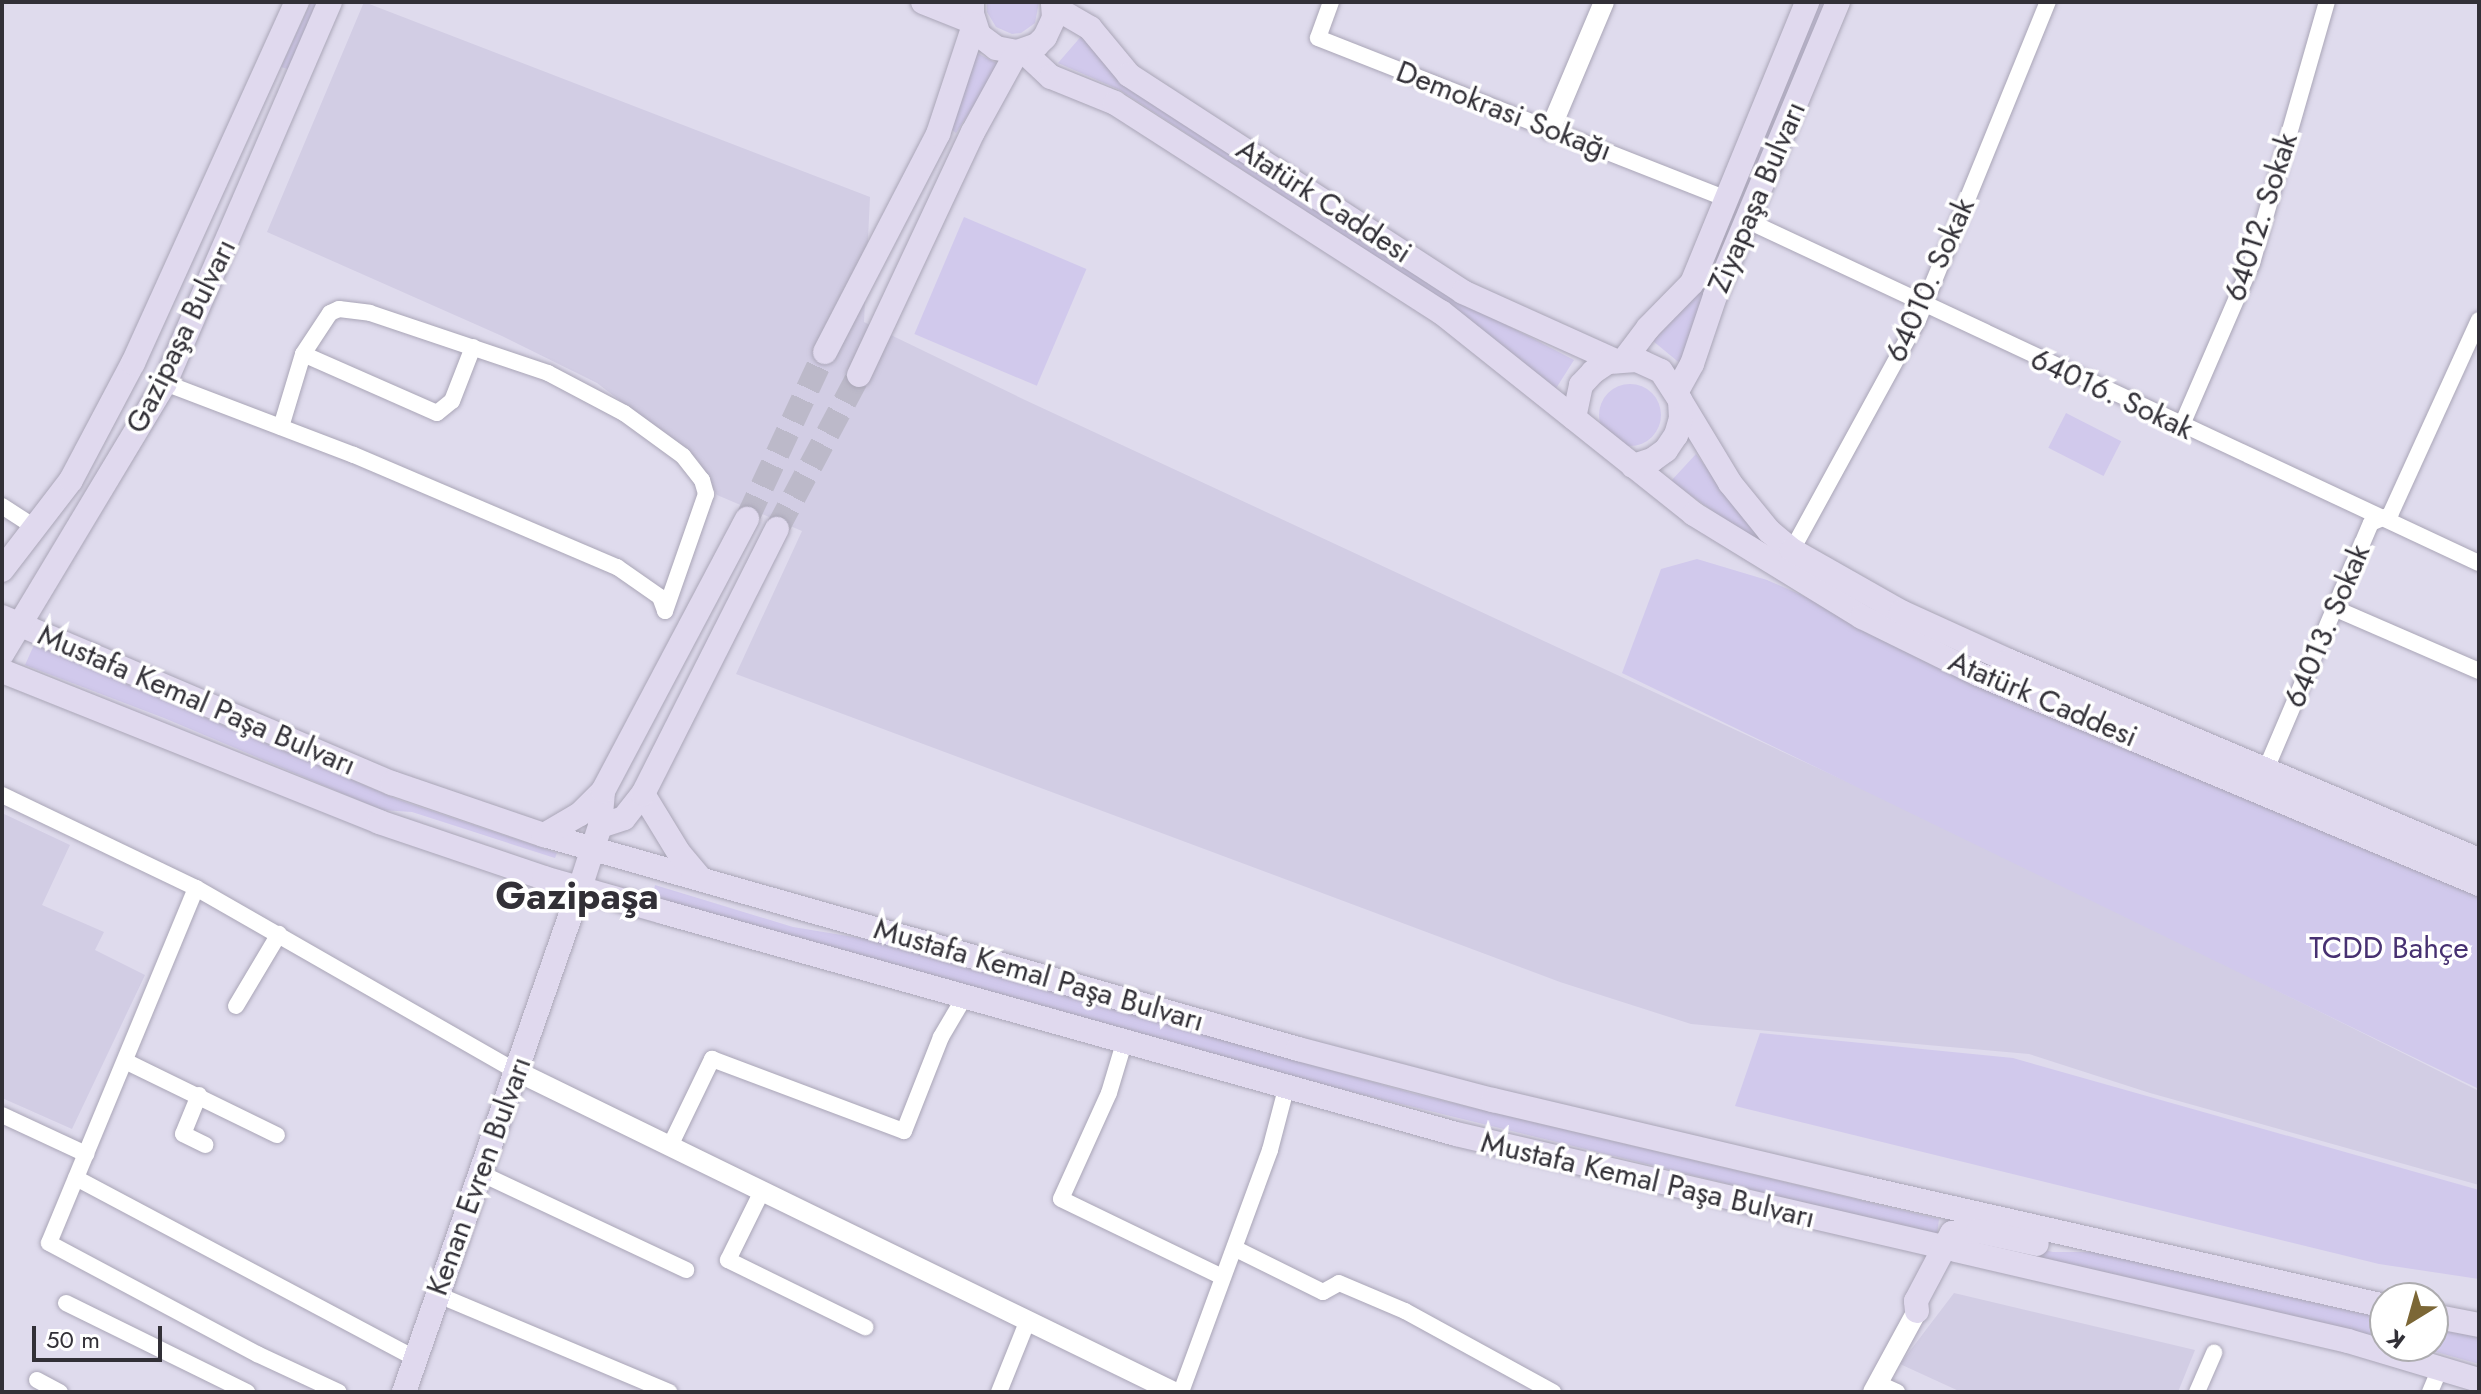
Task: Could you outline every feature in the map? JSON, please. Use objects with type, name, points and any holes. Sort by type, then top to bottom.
[{"type":"main road","name":"Gazipaşa Bulvarı","points":[[2,570],[71,480],[185,254],[297,2]]},
{"type":"main road","name":"Gazipaşa Bulvarı","points":[[2,654],[11,621],[165,383],[220,261],[300,64],[330,2]]},
{"type":"main road","name":"Atatürk Caddesi","points":[[923,2],[973,16],[986,43],[996,48],[1020,51],[1051,77],[1115,103],[1441,312],[1574,418]]},
{"type":"main road","name":"Ziyapaşa Bulvarı","points":[[1620,361],[1692,283],[1807,2]]},
{"type":"main road","name":"Ziyapaşa Bulvarı","points":[[1678,396],[1746,220],[1838,2]]},
{"type":"main road","name":"Atatürk Caddesi","points":[[1054,5],[1090,28],[1129,75],[1463,292],[1620,361]]},
{"type":"main road","points":[[859,375],[973,132],[1020,51],[1045,37],[1051,28],[1054,5]]},
{"type":"main road","points":[[825,352],[938,134],[973,16]]},
{"type":"main road","points":[[1620,361],[1650,364],[1661,371],[1678,396],[1681,418],[1671,443],[1652,460],[1633,466],[1574,418],[1581,385],[1593,372],[1620,361]]},
{"type":"main road","name":"Atatürk Caddesi","points":[[1678,396],[1730,483],[1769,531],[1792,550],[1901,612],[2479,860]]},
{"type":"main road","name":"Atatürk Caddesi","points":[[1633,466],[1694,514],[1874,623],[1978,674],[2479,884]]},
{"type":"main road","points":[[544,835],[580,814],[603,791],[747,519]]},
{"type":"main road","points":[[596,838],[624,818],[643,794],[777,529]]},
{"type":"main road","name":"Mustafa Kemal Paşa Bulvarı","points":[[11,621],[392,783],[544,835],[596,838],[700,878],[1313,1053],[1887,1193],[2369,1302]]},
{"type":"main road","name":"Mustafa Kemal Paşa Bulvarı","points":[[2,671],[122,716],[379,822],[580,888],[964,998],[1286,1089],[1481,1140],[1904,1240],[1951,1244],[1982,1258],[2335,1338],[2479,1380]]},
{"type":"main road","name":"Kenan Evren Bulvarı","points":[[404,1392],[580,888],[596,838],[603,791]]},
{"type":"main road","points":[[643,794],[679,853],[700,878]]},
{"type":"main road","points":[[1887,1193],[1894,1203],[1935,1212],[1952,1222],[1951,1244],[1932,1281],[1916,1301],[1917,1311]]},
{"type":"main road","points":[[1951,1244],[1978,1231],[2061,1249],[2094,1240]]},
{"type":"main road","points":[[1904,1240],[1922,1257],[1932,1281]]},
{"type":"main road","points":[[1932,1281],[1982,1258]]},
{"type":"main road","points":[[2449,1319],[2474,1324]]},
{"type":"street","name":"Demokrasi Sokağı","points":[[1331,2],[1318,38],[1725,198]]},
{"type":"street","points":[[1550,130],[1604,2]]},
{"type":"street","name":"64010. Sokak","points":[[1792,550],[1918,320],[2048,2]]},
{"type":"street","name":"64012. Sokak","points":[[2181,427],[2252,263],[2327,2]]},
{"type":"street","name":"64016. Sokak","points":[[1746,220],[2181,427],[2479,563]]},
{"type":"street","points":[[165,383],[281,427],[617,567],[660,597],[665,611],[706,494],[702,480],[683,456],[624,413],[548,373],[370,313],[339,309],[330,313],[303,354],[281,427]]},
{"type":"street","name":"64013. Sokak","points":[[2266,769],[2371,523],[2390,515],[2479,320]]},
{"type":"street","points":[[303,354],[437,413],[452,401],[473,347]]},
{"type":"street","points":[[2,506],[36,528]]},
{"type":"street","points":[[2334,608],[2479,671]]},
{"type":"street","points":[[2,795],[196,888],[516,1071],[1174,1392]]},
{"type":"street","points":[[196,888],[49,1243],[257,1354],[339,1392]]},
{"type":"street","points":[[236,1006],[279,934]]},
{"type":"street","points":[[670,1146],[712,1059],[904,1131],[941,1037],[964,998]]},
{"type":"street","points":[[1124,1043],[1109,1093],[1061,1199],[1222,1277]]},
{"type":"street","points":[[125,1061],[277,1135]]},
{"type":"street","points":[[1181,1392],[1222,1277],[1236,1249],[1270,1150],[1286,1089]]},
{"type":"street","points":[[199,1095],[183,1134],[206,1145]]},
{"type":"street","points":[[2,1115],[86,1154]]},
{"type":"street","points":[[480,1173],[686,1270]]},
{"type":"street","points":[[76,1178],[415,1358]]},
{"type":"street","points":[[762,1191],[728,1260],[865,1327]]},
{"type":"street","points":[[1236,1249],[1323,1292],[1339,1283],[1405,1311],[1553,1392]]},
{"type":"street","points":[[436,1294],[669,1392]]},
{"type":"street","points":[[66,1303],[247,1392]]},
{"type":"street","points":[[1897,1392],[1875,1387],[1917,1311]]},
{"type":"street","points":[[999,1392],[1028,1320]]},
{"type":"street","points":[[2197,1392],[2214,1353]]},
{"type":"street","points":[[2430,1392],[2448,1370]]},
{"type":"street","points":[[37,1380],[60,1392]]},
{"type":"shaded area","points":[[364,2],[870,197],[864,322],[1025,400],[2007,856],[2479,1091],[2479,1185],[2150,1093],[2029,1054],[1691,1024],[1560,982],[736,674],[802,531],[717,495],[698,460],[597,383],[502,336],[267,232]]},
{"type":"shaded area","points":[[2,813],[70,845],[42,905],[104,932],[95,950],[145,975],[72,1129],[2,1098]]},
{"type":"shaded area","points":[[1954,1293],[2195,1350],[2178,1392],[1961,1392],[1900,1364]]},
{"type":"green space","points":[[311,2],[320,2],[288,69],[281,67]]},
{"type":"green space","points":[[987,2],[1039,2],[1035,23],[1021,33],[1012,34],[996,27],[987,12]]},
{"type":"green space","points":[[1818,2],[1829,2],[1682,365],[1653,341],[1703,287]]},
{"type":"green space","points":[[1084,33],[1462,302],[1574,360],[1555,390],[1458,310],[1120,90],[1058,63]]},
{"type":"green space","points":[[975,52],[1000,65],[956,133],[952,130]]},
{"type":"green space","points":[[964,217],[1086,269],[1037,386],[914,334]]},
{"type":"green space","points":[[1630,384],[1642,386],[1652,393],[1659,403],[1659,427],[1652,437],[1642,444],[1630,446],[1618,444],[1608,437],[1601,427],[1599,415],[1601,403],[1608,393],[1618,386]]},
{"type":"green space","points":[[2066,413],[2121,441],[2104,476],[2048,448]]},
{"type":"green space","points":[[1696,454],[1759,537],[2479,870],[1960,658],[1757,543],[1671,481]]},
{"type":"green space","name":"TCDD Bahçe","points":[[1697,559],[1767,580],[2479,892],[2479,1089],[1622,673],[1661,569]]},
{"type":"green space","points":[[34,645],[399,800],[557,853],[555,858],[412,812],[382,810],[164,718],[25,665]]},
{"type":"green space","points":[[655,885],[793,927],[866,939],[1415,1094],[1939,1219],[1937,1235],[1295,1078],[652,898]]},
{"type":"green space","points":[[1760,1033],[2013,1058],[2479,1190],[2479,1279],[2379,1264],[1735,1106]]},
{"type":"green space","points":[[1977,1235],[2053,1252],[2093,1252],[2369,1315],[2369,1334],[1975,1244]]},
{"type":"green space","points":[[2449,1332],[2479,1337],[2479,1364],[2449,1356]]},
{"type":"tunnel","points":[[747,519],[825,352]]},
{"type":"tunnel","points":[[777,529],[859,375]]},
{"type":"district","name":"Gazipaşa","points":[[577,896]]}]
